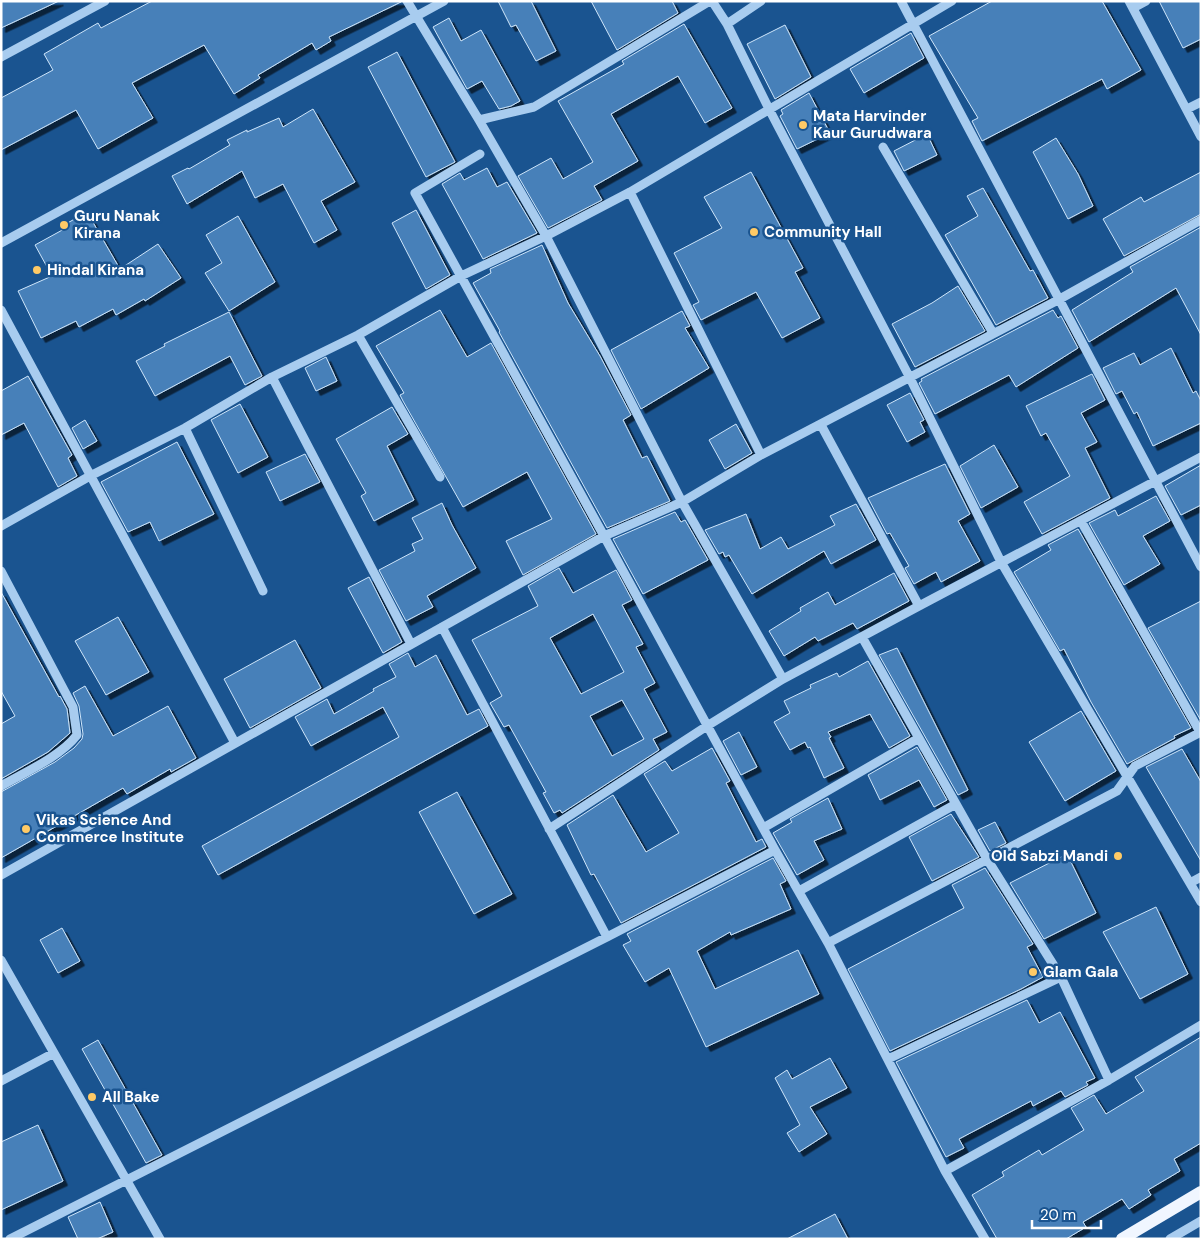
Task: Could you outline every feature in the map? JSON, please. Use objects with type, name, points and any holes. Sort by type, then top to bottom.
[{"type":"main road","points":[[1122,1239],[1201,1192]]},
{"type":"street","points":[[1,57],[106,1]]},
{"type":"street","points":[[407,1],[546,236],[682,502],[783,680]]},
{"type":"street","points":[[1,243],[444,1]]},
{"type":"street","points":[[479,120],[534,107],[711,1],[727,24],[769,109],[910,378],[1000,562],[1201,902]]},
{"type":"street","points":[[727,24],[761,1]]},
{"type":"street","points":[[901,1],[1201,567]]},
{"type":"street","points":[[1,526],[90,476],[185,428],[272,377],[358,335],[461,276],[546,236],[630,192],[952,1]]},
{"type":"street","points":[[1146,1],[1131,5],[1201,137]]},
{"type":"street","points":[[1187,110],[1201,102]]},
{"type":"street","points":[[883,147],[993,334]]},
{"type":"street","points":[[480,154],[415,193],[604,536],[706,726],[828,943],[945,1171],[984,1239]]},
{"type":"street","points":[[630,192],[761,455]]},
{"type":"street","points":[[1,875],[604,536],[682,502],[761,455],[1058,300],[1201,220]]},
{"type":"street","points":[[1,310],[235,743]]},
{"type":"street","points":[[358,335],[440,477]]},
{"type":"street","points":[[272,377],[411,644]]},
{"type":"street","points":[[821,425],[919,606]]},
{"type":"street","points":[[185,428],[263,591]]},
{"type":"street","points":[[549,829],[706,726],[783,680],[1000,562],[1201,457]]},
{"type":"street","points":[[828,943],[1117,791],[1135,766],[1200,732],[1081,521]]},
{"type":"street","points":[[1,570],[74,707],[77,735],[71,744],[60,752],[1,786]]},
{"type":"street","points":[[442,626],[607,937]]},
{"type":"street","points":[[862,638],[987,859],[1061,977],[1109,1080]]},
{"type":"street","points":[[763,828],[919,738]]},
{"type":"street","points":[[798,890],[956,804]]},
{"type":"street","points":[[10,1239],[775,850]]},
{"type":"street","points":[[1190,883],[1201,877]]},
{"type":"street","points":[[1,960],[160,1239]]},
{"type":"street","points":[[888,1060],[1061,977]]},
{"type":"street","points":[[945,1171],[1109,1080],[1201,1025]]},
{"type":"street","points":[[1,1081],[54,1052]]},
{"type":"street","points":[[1170,1239],[1201,1221]]},
{"type":"building","points":[[1,1],[59,1],[1,28]]},
{"type":"building","points":[[152,1],[401,2],[329,37],[331,41],[316,50],[312,43],[258,75],[260,78],[234,94],[204,45],[132,83],[153,118],[98,149],[76,110],[1,150],[1,98],[53,70],[44,54],[98,23],[101,28]]},
{"type":"building","points":[[498,1],[531,1],[556,51],[536,61],[516,25],[511,27]]},
{"type":"building","points":[[591,1],[672,1],[678,13],[617,50]]},
{"type":"building","points":[[992,1],[1102,1],[1141,70],[1107,89],[1102,79],[982,141],[972,121],[978,118],[929,36]]},
{"type":"building","points":[[1159,1],[1201,1],[1201,39],[1183,48]]},
{"type":"building","points":[[449,18],[461,41],[481,30],[520,101],[499,109],[482,81],[467,89],[433,27]]},
{"type":"building","points":[[684,24],[732,108],[705,123],[678,76],[611,114],[638,161],[594,186],[602,200],[548,228],[518,176],[551,158],[563,179],[593,162],[558,101],[624,64],[622,61]]},
{"type":"building","points":[[785,25],[811,77],[775,99],[747,44]]},
{"type":"building","points":[[911,33],[924,58],[864,93],[850,69]]},
{"type":"building","points":[[397,52],[455,162],[426,177],[368,67]]},
{"type":"building","name":"Mata Harvinder Kaur Gurudwara","points":[[809,93],[830,133],[797,149],[780,116],[783,114],[781,110]]},
{"type":"building","points":[[313,109],[355,182],[321,201],[337,230],[314,243],[283,184],[255,198],[242,171],[187,204],[172,176],[189,169],[230,145],[227,140],[247,130],[247,132],[279,118],[283,127]]},
{"type":"building","points":[[927,134],[937,155],[904,171],[894,151]]},
{"type":"building","points":[[1056,138],[1078,174],[1093,206],[1068,219],[1033,152]]},
{"type":"building","points":[[487,168],[497,187],[507,182],[537,233],[483,259],[442,184],[460,173],[464,180]]},
{"type":"building","name":"Community Hall","points":[[751,172],[803,268],[795,272],[820,318],[782,338],[756,292],[701,320],[693,305],[699,302],[674,253],[722,228],[704,197]]},
{"type":"building","points":[[1201,172],[1201,214],[1124,256],[1103,219],[1141,197],[1144,202]]},
{"type":"building","points":[[983,188],[1030,271],[1033,270],[1048,298],[996,325],[945,235],[978,216],[967,196]]},
{"type":"building","points":[[416,210],[450,275],[426,289],[392,223]]},
{"type":"building","points":[[87,212],[120,269],[158,244],[181,278],[145,301],[144,299],[116,315],[113,309],[79,327],[76,321],[41,338],[18,291],[52,276],[35,245],[66,228],[64,225]]},
{"type":"building","points":[[238,216],[275,282],[229,311],[205,273],[222,263],[206,235]]},
{"type":"building","points":[[1201,227],[1201,335],[1176,288],[1089,342],[1072,310],[1133,272],[1130,267]]},
{"type":"building","points":[[542,245],[568,303],[600,356],[631,415],[623,420],[642,458],[647,456],[670,501],[607,528],[473,283],[491,273],[490,269]]},
{"type":"building","points":[[958,286],[985,331],[915,367],[892,324],[932,303]]},
{"type":"building","points":[[440,310],[467,357],[491,343],[596,534],[523,575],[506,541],[552,519],[527,472],[463,507],[403,401],[400,395],[404,393],[376,346]]},
{"type":"building","points":[[1053,310],[1058,318],[1061,316],[1078,348],[1016,387],[1009,375],[935,414],[919,383],[922,381],[921,379]]},
{"type":"building","points":[[682,311],[690,326],[685,328],[709,368],[641,409],[611,350]]},
{"type":"building","points":[[229,312],[262,376],[245,385],[230,356],[155,396],[136,361],[165,346],[164,344]]},
{"type":"building","points":[[1171,348],[1193,393],[1196,391],[1201,401],[1201,423],[1153,446],[1137,412],[1134,414],[1122,391],[1116,394],[1103,368],[1134,353],[1140,365]]},
{"type":"building","points":[[326,357],[337,381],[316,391],[305,368]]},
{"type":"building","points":[[1092,374],[1105,400],[1081,413],[1097,442],[1085,448],[1110,498],[1042,534],[1024,502],[1070,476],[1046,433],[1041,436],[1026,406]]},
{"type":"building","points":[[28,376],[72,455],[68,458],[77,476],[58,487],[24,423],[1,435],[1,391]]},
{"type":"building","points":[[910,393],[924,420],[920,422],[925,432],[907,442],[887,405]]},
{"type":"building","points":[[240,404],[268,457],[238,473],[211,420]]},
{"type":"building","points":[[392,407],[408,434],[387,446],[414,500],[374,521],[361,496],[366,493],[336,439]]},
{"type":"building","points":[[85,420],[97,441],[83,449],[72,428]]},
{"type":"building","points":[[736,424],[752,453],[725,469],[709,440]]},
{"type":"building","points":[[177,442],[214,514],[159,541],[150,522],[128,532],[101,482]]},
{"type":"building","points":[[994,445],[1018,487],[981,508],[960,466]]},
{"type":"building","points":[[305,454],[320,482],[280,501],[266,472]]},
{"type":"building","points":[[945,464],[970,514],[958,521],[980,561],[941,582],[936,572],[914,584],[905,568],[909,566],[890,533],[887,534],[868,498]]},
{"type":"building","points":[[1201,465],[1201,505],[1181,515],[1165,486]]},
{"type":"building","points":[[1156,496],[1170,521],[1143,536],[1160,564],[1124,585],[1089,523],[1115,510],[1118,516]]},
{"type":"building","points":[[442,503],[476,568],[427,596],[433,607],[406,621],[379,570],[415,551],[412,544],[423,539],[412,518]]},
{"type":"building","points":[[856,504],[876,540],[831,564],[824,551],[752,594],[729,555],[725,557],[723,552],[719,554],[705,530],[746,514],[760,549],[781,537],[788,549],[835,525],[830,516]]},
{"type":"building","points":[[675,512],[681,522],[685,520],[708,560],[643,594],[613,539]]},
{"type":"building","points":[[1078,529],[1191,728],[1127,764],[1091,702],[1064,649],[1060,651],[1014,572],[1051,550],[1048,545]]},
{"type":"building","points":[[559,568],[573,593],[616,570],[632,600],[622,605],[643,644],[636,647],[655,683],[644,689],[667,732],[653,739],[659,750],[562,813],[560,810],[554,813],[543,793],[546,792],[509,725],[504,727],[490,703],[502,696],[472,640],[538,606],[528,586]],"holes":[[[593,614],[624,672],[581,694],[550,638]],[[622,700],[644,739],[612,756],[590,716]]]},
{"type":"building","points":[[894,573],[909,601],[857,629],[853,623],[818,641],[815,637],[784,656],[769,631],[801,611],[800,608],[828,592],[835,605]]},
{"type":"building","points":[[369,577],[402,642],[383,653],[348,588]]},
{"type":"building","points":[[1,592],[67,709],[70,733],[48,752],[1,779],[1,724],[15,716],[1,691]]},
{"type":"building","points":[[1201,601],[1201,719],[1200,719],[1148,628]]},
{"type":"building","points":[[118,617],[149,672],[106,695],[75,641]]},
{"type":"building","points":[[295,640],[321,688],[250,728],[224,679]]},
{"type":"building","points":[[897,648],[968,790],[958,795],[879,655]]},
{"type":"building","points":[[408,653],[415,667],[436,655],[467,715],[479,709],[488,726],[218,875],[202,846],[399,737],[383,707],[311,746],[295,717],[327,699],[334,714],[396,677],[389,664]]},
{"type":"building","points":[[868,661],[910,736],[889,748],[870,714],[828,732],[831,737],[829,738],[844,768],[824,778],[810,747],[808,748],[805,742],[790,750],[774,722],[790,713],[784,701],[811,688],[810,685],[837,673],[839,677]]},
{"type":"building","points":[[85,686],[113,736],[168,706],[196,758],[171,772],[170,769],[127,794],[123,788],[1,858],[1,792],[55,762],[74,748],[82,739],[79,706],[73,693]]},
{"type":"building","points":[[1081,711],[1116,771],[1065,801],[1029,742]]},
{"type":"building","points":[[739,732],[757,767],[741,775],[723,741]]},
{"type":"building","points":[[917,747],[947,800],[934,807],[919,780],[880,800],[868,775]]},
{"type":"building","points":[[712,748],[730,781],[726,783],[756,842],[762,839],[766,847],[621,923],[594,874],[591,875],[567,825],[613,795],[646,852],[679,833],[644,774],[665,761],[672,771]]},
{"type":"building","points":[[1182,749],[1201,782],[1201,861],[1146,767]]},
{"type":"building","points":[[457,792],[512,894],[474,914],[419,812]]},
{"type":"building","points":[[828,798],[842,829],[814,841],[824,860],[797,875],[773,833],[792,822],[790,819]]},
{"type":"building","points":[[951,814],[979,857],[932,881],[909,837]]},
{"type":"building","points":[[995,822],[1006,843],[990,851],[978,830]]},
{"type":"building","points":[[1067,854],[1096,913],[1044,939],[1010,883]]},
{"type":"building","points":[[773,858],[786,881],[780,884],[791,909],[731,935],[730,932],[697,951],[715,989],[798,950],[819,994],[706,1047],[669,968],[645,982],[623,945],[631,941],[627,934]]},
{"type":"building","points":[[985,868],[1033,944],[1027,947],[1043,977],[890,1051],[848,969],[964,908],[952,885]]},
{"type":"building","points":[[1156,907],[1188,974],[1140,999],[1103,932]]},
{"type":"building","points":[[62,928],[80,961],[58,973],[40,940]]},
{"type":"building","points":[[1027,1000],[1039,1023],[1060,1012],[1095,1078],[1086,1082],[1088,1085],[1065,1097],[1061,1091],[1033,1106],[1031,1101],[959,1139],[964,1148],[946,1157],[896,1062]]},
{"type":"building","points":[[1201,1037],[1201,1143],[1174,1159],[1180,1171],[1148,1190],[1151,1195],[1129,1209],[1122,1199],[1083,1222],[1086,1227],[1066,1239],[997,1239],[972,1195],[1004,1176],[1002,1172],[1039,1150],[1042,1155],[1084,1130],[1071,1108],[1094,1095],[1106,1114],[1144,1091],[1135,1077]]},
{"type":"building","points":[[98,1040],[162,1155],[146,1163],[82,1049]]},
{"type":"building","points":[[830,1058],[847,1088],[810,1107],[827,1134],[799,1152],[787,1133],[800,1125],[775,1078],[787,1070],[792,1079]]},
{"type":"building","points":[[38,1125],[63,1181],[1,1210],[1,1142]]},
{"type":"building","points":[[100,1202],[113,1232],[97,1239],[78,1239],[68,1217]]},
{"type":"building","points":[[835,1214],[848,1239],[787,1239]]},
{"type":"place","name":"Mata Harvinder Kaur Gurudwara","points":[[803,125]]},
{"type":"place","name":"Guru Nanak Kirana","points":[[64,225]]},
{"type":"place","name":"Community Hall","points":[[754,232]]},
{"type":"place","name":"Hindal Kirana","points":[[37,270]]},
{"type":"place","name":"Vikas Science And Commerce Institute","points":[[26,829]]},
{"type":"place","name":"Old Sabzi Mandi","points":[[1118,856]]},
{"type":"place","name":"Glam Gala","points":[[1033,972]]},
{"type":"place","name":"All Bake","points":[[92,1097]]}]
